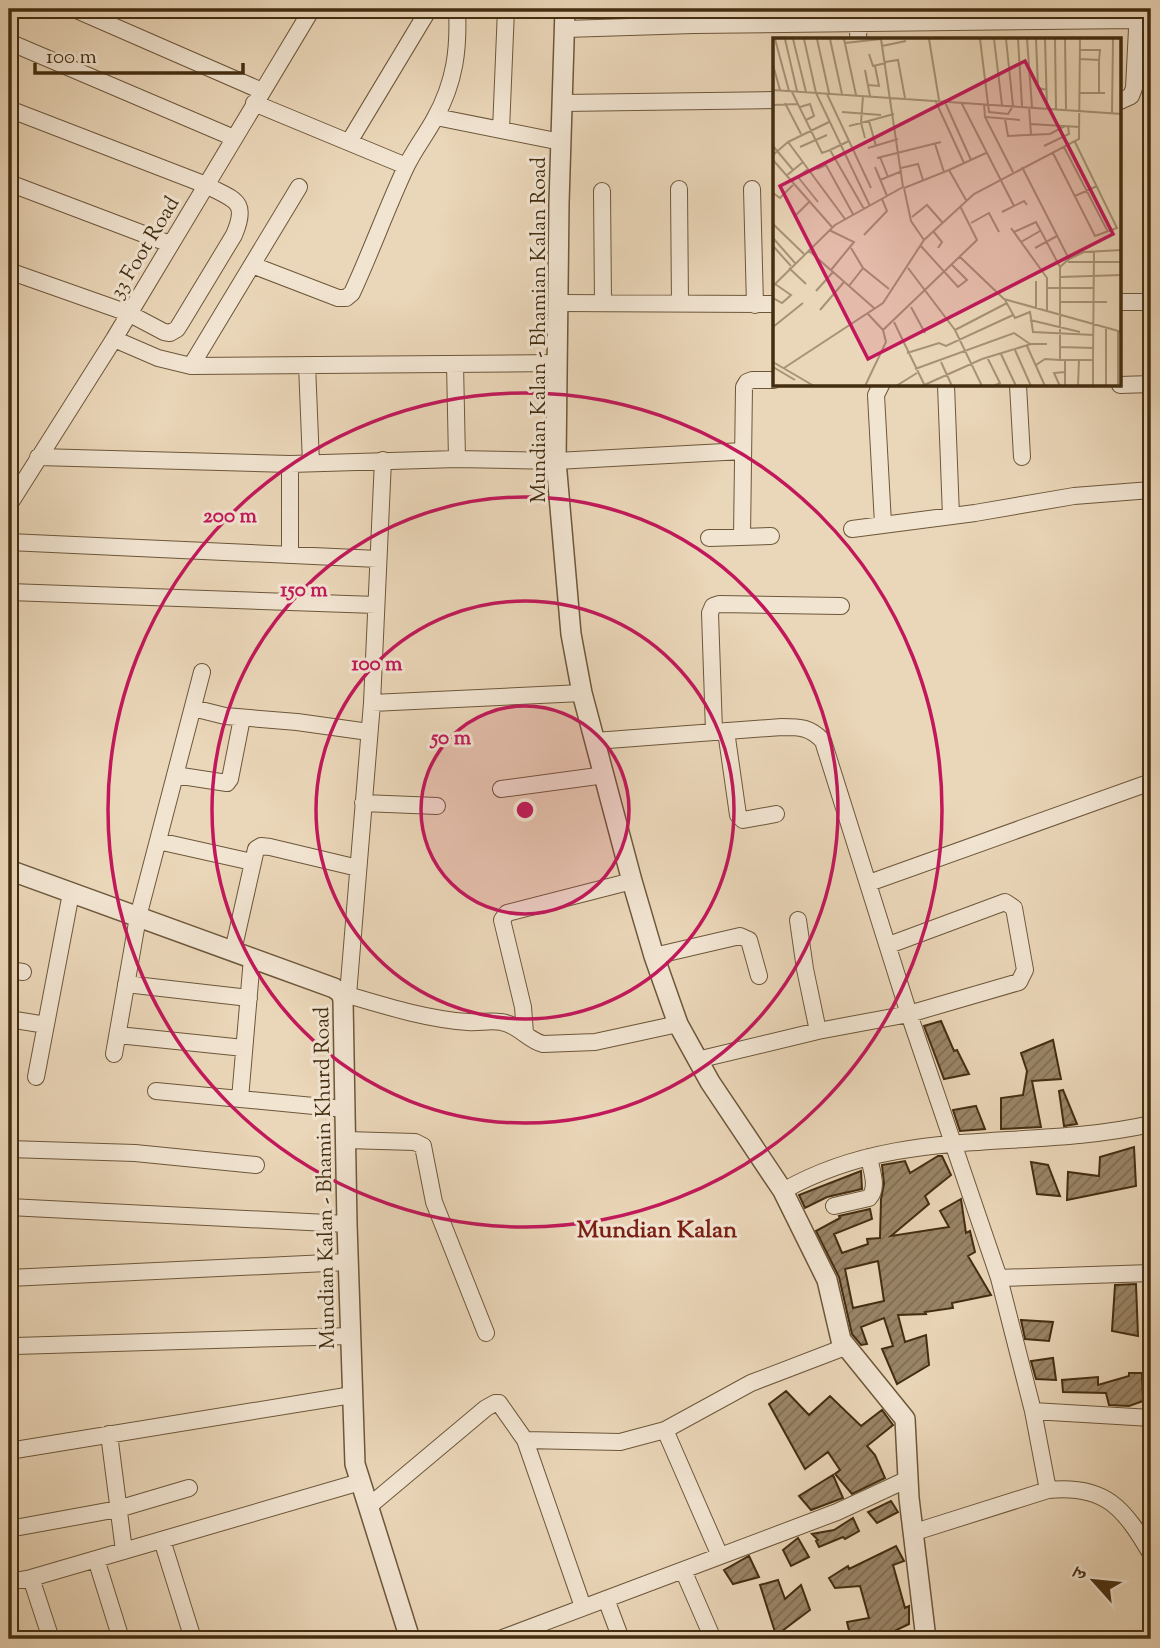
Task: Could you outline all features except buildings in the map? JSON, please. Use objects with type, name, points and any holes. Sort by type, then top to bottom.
[{"type":"street","points":[[74,9],[349,142],[406,166]]},
{"type":"street","name":"33 Foot Road","points":[[9,505],[114,339],[311,9]]},
{"type":"street","points":[[349,142],[429,9]]},
{"type":"street","points":[[252,265],[338,298],[346,298],[352,293],[406,166],[436,117],[447,93],[456,66],[459,41],[457,9]]},
{"type":"street","points":[[501,130],[506,9]]},
{"type":"street","points":[[565,19],[682,25],[858,24],[1138,14],[1134,88],[1131,96],[1122,100]]},
{"type":"street","name":"Mundian Kalan - Bhamian Kalan Road","points":[[565,19],[556,461],[571,634],[582,693],[632,881],[678,1024],[697,1060],[783,1191],[827,1280],[838,1335],[845,1348]]},
{"type":"street","points":[[9,42],[234,138]]},
{"type":"street","points":[[563,103],[773,100]]},
{"type":"street","points":[[9,109],[206,185],[236,202],[242,210],[241,220],[182,321],[177,329],[170,333],[128,313],[9,271]]},
{"type":"street","points":[[436,117],[561,142]]},
{"type":"street","points":[[9,183],[170,244]]},
{"type":"street","points":[[191,366],[299,187]]},
{"type":"street","points":[[679,189],[680,304]]},
{"type":"street","points":[[752,189],[755,304]]},
{"type":"street","points":[[602,191],[603,303]]},
{"type":"street","points":[[1122,302],[1151,302]]},
{"type":"street","points":[[558,303],[773,304]]},
{"type":"street","points":[[114,339],[158,358],[191,366],[557,363]]},
{"type":"street","points":[[455,363],[457,459]]},
{"type":"street","points":[[307,365],[311,463]]},
{"type":"street","points":[[742,537],[744,387],[752,380],[773,380]]},
{"type":"street","points":[[1122,385],[1151,384]]},
{"type":"street","points":[[880,387],[876,396],[883,524]]},
{"type":"street","points":[[946,387],[951,516]]},
{"type":"street","points":[[1018,387],[1022,457]]},
{"type":"street","points":[[38,457],[290,464],[457,459],[556,461],[743,451]]},
{"type":"street","points":[[383,460],[372,703],[344,994],[433,1017],[468,1022],[502,1021],[543,1044],[595,1042],[678,1024]]},
{"type":"street","points":[[290,464],[290,555]]},
{"type":"street","points":[[852,528],[951,516],[1074,496],[1151,490]]},
{"type":"street","points":[[709,538],[771,536]]},
{"type":"street","points":[[9,542],[378,559]]},
{"type":"street","points":[[9,592],[376,605]]},
{"type":"street","points":[[776,814],[743,820],[738,815],[720,731],[710,613],[713,607],[719,604],[841,606]]},
{"type":"street","points":[[114,1054],[138,917],[202,672]]},
{"type":"street","points":[[372,703],[582,693]]},
{"type":"street","points":[[193,708],[242,718],[369,732]]},
{"type":"street","points":[[175,775],[227,783],[242,718]]},
{"type":"street","points":[[595,741],[799,727],[814,731],[823,741],[909,1014],[999,1278],[1033,1411],[1048,1490]]},
{"type":"street","points":[[502,789],[605,775]]},
{"type":"street","points":[[869,883],[1151,782]]},
{"type":"street","points":[[363,803],[437,806]]},
{"type":"street","points":[[158,841],[252,862]]},
{"type":"street","points":[[233,951],[257,849],[270,847],[358,868]]},
{"type":"street","name":"Mundian Kalan - Bhamin Khurd Road","points":[[9,870],[334,988],[344,994],[354,1455],[360,1482],[408,1632]]},
{"type":"street","points":[[525,1033],[523,1007],[503,915],[632,881]]},
{"type":"street","points":[[36,1077],[71,892]]},
{"type":"street","points":[[697,1060],[818,1031],[909,1014],[1019,982],[1024,977],[1014,908],[1005,902],[889,945]]},
{"type":"street","points":[[798,920],[818,1031]]},
{"type":"street","points":[[654,956],[740,936],[749,940],[759,976]]},
{"type":"street","points":[[240,1099],[252,958]]},
{"type":"street","points":[[126,984],[249,998]]},
{"type":"street","points":[[9,1019],[46,1025]]},
{"type":"street","points":[[118,1035],[244,1048]]},
{"type":"street","points":[[156,1091],[345,1109]]},
{"type":"street","points":[[783,1191],[812,1175],[869,1157],[953,1142],[1096,1135],[1151,1124]]},
{"type":"street","points":[[346,1140],[415,1142],[423,1146],[434,1202],[486,1333]]},
{"type":"street","points":[[9,1149],[135,1153],[256,1165]]},
{"type":"street","points":[[834,1206],[869,1198],[873,1194],[869,1157]]},
{"type":"street","points":[[9,1207],[347,1224]]},
{"type":"street","points":[[9,1278],[348,1262]]},
{"type":"street","points":[[999,1278],[1151,1273]]},
{"type":"street","points":[[9,1355],[15,1346],[350,1336]]},
{"type":"street","points":[[525,1440],[620,1442],[665,1430],[751,1383],[845,1348],[905,1419],[908,1488],[926,1639]]},
{"type":"street","points":[[9,1451],[352,1395]]},
{"type":"street","points":[[368,1507],[495,1403],[502,1406],[525,1440],[583,1607]]},
{"type":"street","points":[[1033,1411],[1151,1418]]},
{"type":"street","points":[[665,1430],[720,1556]]},
{"type":"street","points":[[109,1434],[124,1551]]},
{"type":"street","points":[[9,1582],[31,1578],[360,1482]]},
{"type":"street","points":[[9,1529],[118,1509],[189,1488]]},
{"type":"street","points":[[500,1639],[837,1512],[908,1488]]},
{"type":"street","points":[[915,1532],[1048,1490],[1080,1488],[1107,1499],[1121,1510],[1151,1554]]},
{"type":"street","points":[[162,1540],[193,1639]]},
{"type":"street","points":[[96,1559],[121,1639]]},
{"type":"street","points":[[683,1570],[713,1639]]},
{"type":"street","points":[[31,1578],[49,1639]]},
{"type":"street","points":[[606,1599],[621,1639]]},
{"type":"district","name":"Mundian Kalan","points":[[657,1229]]}]
